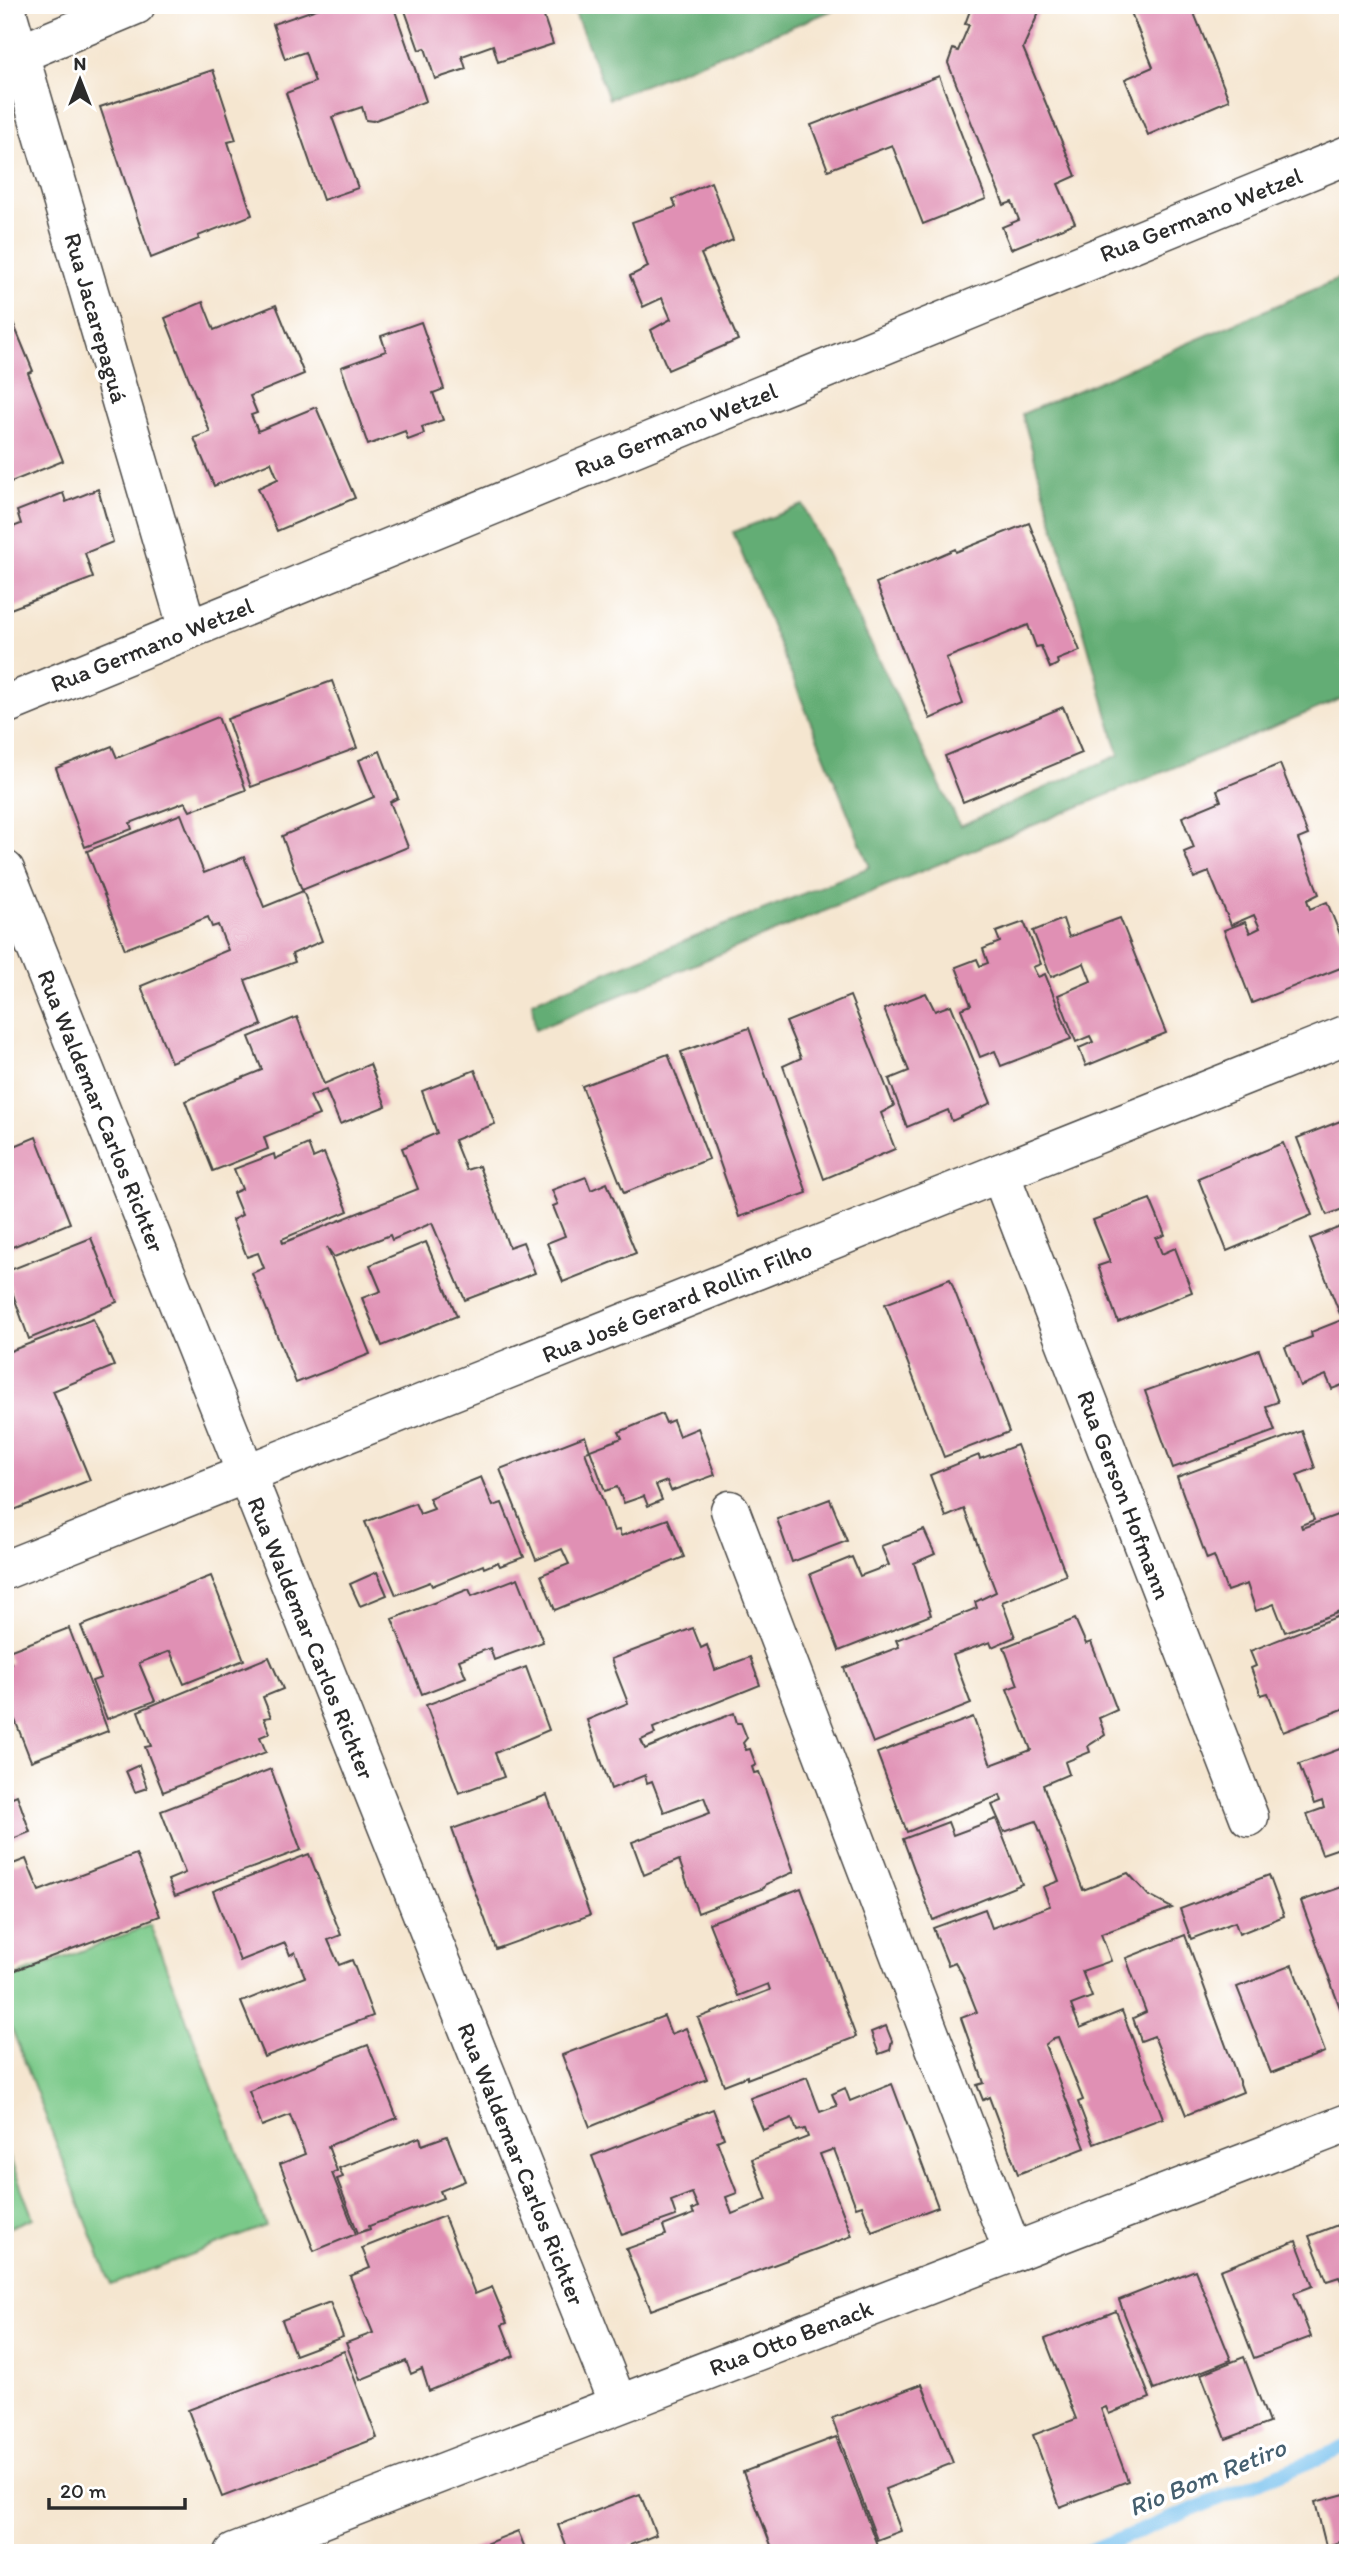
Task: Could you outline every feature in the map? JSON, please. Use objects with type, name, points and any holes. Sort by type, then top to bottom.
[{"type":"street","name":"Rua Jacarepaguá","points":[[5,5],[187,630]]},
{"type":"street","points":[[19,54],[136,5]]},
{"type":"street","name":"Rua Germano Wetzel","points":[[5,705],[1348,155]]},
{"type":"street","name":"Rua Waldemar Carlos Richter","points":[[5,870],[618,2404]]},
{"type":"street","name":"Rua José Gerard Rollin Filho","points":[[5,1570],[1348,1034]]},
{"type":"street","name":"Rua Gerson Hofmann","points":[[1000,1173],[1249,1817]]},
{"type":"street","points":[[730,1510],[1013,2252]]},
{"type":"street","name":"Rua Otto Benack","points":[[234,2553],[1348,2123]]},
{"type":"green space","points":[[572,5],[846,5],[609,99]]},
{"type":"green space","points":[[1348,275],[1348,696],[535,1030],[532,1002],[870,867],[733,532],[803,505],[960,826],[1119,755],[1022,414]]},
{"type":"green space","points":[[150,1925],[266,2226],[111,2285],[5,2011],[5,1980]]},
{"type":"green space","points":[[5,2146],[33,2218],[5,2229]]},
{"type":"building","points":[[328,5],[393,5],[426,101],[373,121],[366,120],[362,107],[332,117],[358,188],[323,200],[286,93],[315,82],[305,52],[285,59],[273,24]]},
{"type":"building","points":[[403,5],[540,5],[553,44],[498,62],[493,45],[462,56],[466,69],[435,79],[425,48],[419,50]]},
{"type":"building","points":[[977,5],[1042,5],[1023,48],[1076,176],[1058,184],[1075,223],[1011,249],[1002,227],[1019,220],[1012,202],[1004,205],[948,63],[953,49],[958,51],[969,25],[965,24],[971,8],[975,10]]},
{"type":"building","points":[[1128,5],[1199,5],[1201,10],[1194,13],[1229,100],[1148,135],[1125,79],[1153,67]]},
{"type":"building","points":[[213,70],[236,140],[228,142],[252,215],[151,258],[100,107]]},
{"type":"building","points":[[939,76],[986,199],[923,224],[892,145],[828,170],[811,125]]},
{"type":"building","points":[[711,182],[733,240],[701,254],[738,340],[668,370],[651,330],[671,319],[662,298],[643,307],[630,276],[648,267],[632,222],[676,207],[673,199]]},
{"type":"building","points":[[203,302],[214,330],[276,305],[304,374],[250,396],[257,413],[251,415],[258,431],[316,407],[355,498],[277,531],[258,488],[278,479],[271,462],[214,486],[194,438],[210,432],[165,318]]},
{"type":"building","points":[[5,303],[33,371],[28,373],[63,461],[11,482],[5,468]]},
{"type":"building","points":[[421,322],[444,389],[433,393],[443,420],[422,427],[424,434],[408,440],[405,431],[368,445],[341,367],[386,351],[381,336]]},
{"type":"building","points":[[98,489],[113,542],[85,553],[93,578],[5,611],[5,530],[21,524],[17,511],[63,493],[66,502]]},
{"type":"building","points":[[1029,523],[1080,651],[1057,660],[1058,664],[1050,668],[1041,646],[1036,647],[1028,625],[946,658],[963,704],[930,719],[876,583],[955,549],[956,552]]},
{"type":"building","points":[[332,681],[357,748],[251,787],[227,719]]},
{"type":"building","points":[[1063,707],[1082,753],[963,802],[945,756]]},
{"type":"building","points":[[218,717],[246,790],[190,811],[185,802],[130,823],[132,829],[85,847],[56,768],[112,746],[117,758]]},
{"type":"building","points":[[380,751],[398,798],[390,802],[408,847],[302,890],[282,836],[374,797],[359,760]]},
{"type":"building","points":[[1280,764],[1308,835],[1298,839],[1319,894],[1307,900],[1310,909],[1327,902],[1348,954],[1348,965],[1252,1003],[1224,930],[1245,922],[1250,933],[1260,928],[1254,915],[1231,925],[1209,872],[1194,878],[1184,852],[1194,848],[1182,817],[1221,801],[1217,790]]},
{"type":"building","points":[[181,814],[204,873],[244,857],[264,907],[303,891],[322,941],[292,954],[295,962],[245,980],[262,1025],[171,1062],[141,986],[228,950],[218,925],[212,927],[208,917],[125,949],[87,851]]},
{"type":"building","points":[[1120,918],[1166,1033],[1086,1066],[1079,1048],[1093,1042],[1090,1036],[1076,1042],[1058,995],[1091,981],[1084,963],[1051,977],[1033,931],[1063,919],[1069,937]]},
{"type":"building","points":[[1024,922],[1041,964],[1033,967],[1038,977],[1045,974],[1071,1039],[1001,1066],[995,1051],[980,1057],[961,1009],[971,1005],[956,967],[977,959],[980,966],[988,963],[983,949],[1000,942],[996,932]]},
{"type":"building","points":[[926,993],[935,1011],[951,1005],[991,1103],[952,1121],[948,1110],[907,1127],[889,1079],[909,1071],[884,1009]]},
{"type":"building","points":[[850,996],[894,1106],[881,1113],[895,1149],[824,1179],[783,1066],[801,1058],[786,1022]]},
{"type":"building","points":[[297,1017],[324,1084],[370,1064],[386,1106],[340,1124],[326,1090],[310,1096],[319,1115],[264,1137],[268,1149],[213,1171],[185,1101],[262,1070],[249,1037]]},
{"type":"building","points":[[749,1028],[807,1193],[739,1217],[681,1052]]},
{"type":"building","points":[[668,1054],[709,1159],[624,1193],[582,1086]]},
{"type":"building","points":[[475,1070],[495,1124],[454,1140],[466,1170],[479,1166],[509,1247],[523,1242],[535,1273],[465,1300],[432,1223],[392,1240],[390,1235],[334,1257],[327,1247],[370,1354],[296,1383],[252,1273],[264,1268],[258,1253],[247,1257],[232,1220],[242,1215],[233,1193],[242,1189],[234,1169],[274,1154],[275,1159],[308,1144],[313,1158],[324,1153],[348,1211],[282,1239],[283,1243],[418,1189],[402,1148],[437,1133],[422,1091]]},
{"type":"building","points":[[1348,1118],[1348,1207],[1327,1215],[1297,1138]]},
{"type":"building","points":[[36,1137],[70,1223],[5,1250],[5,1150]]},
{"type":"building","points":[[1283,1143],[1312,1215],[1227,1251],[1198,1178]]},
{"type":"building","points":[[586,1177],[591,1190],[607,1183],[636,1253],[563,1282],[547,1243],[565,1236],[553,1206],[558,1204],[552,1190]]},
{"type":"building","points":[[1150,1199],[1165,1235],[1156,1238],[1162,1254],[1175,1248],[1192,1292],[1118,1322],[1098,1266],[1110,1262],[1093,1220]]},
{"type":"building","points":[[1348,1224],[1348,1311],[1340,1314],[1310,1239]]},
{"type":"building","points":[[91,1238],[117,1302],[29,1339],[5,1272]]},
{"type":"building","points":[[426,1242],[457,1316],[382,1346],[362,1298],[381,1291],[370,1265]]},
{"type":"building","points":[[950,1279],[1009,1432],[944,1457],[885,1304]]},
{"type":"building","points":[[93,1319],[114,1366],[53,1391],[90,1480],[14,1510],[5,1488],[5,1353]]},
{"type":"building","points":[[1344,1319],[1348,1328],[1348,1399],[1342,1385],[1332,1389],[1326,1375],[1300,1386],[1285,1347],[1312,1337],[1311,1332]]},
{"type":"building","points":[[1259,1350],[1278,1402],[1266,1406],[1275,1431],[1173,1468],[1145,1391]]},
{"type":"building","points":[[662,1414],[666,1423],[673,1420],[679,1436],[698,1428],[715,1475],[671,1491],[667,1481],[656,1485],[662,1500],[648,1506],[644,1496],[624,1503],[617,1487],[605,1491],[590,1450],[622,1438],[619,1432]]},
{"type":"building","points":[[1302,1431],[1315,1468],[1297,1475],[1314,1520],[1301,1525],[1302,1528],[1348,1511],[1348,1609],[1285,1632],[1274,1604],[1256,1611],[1247,1584],[1227,1591],[1214,1556],[1207,1559],[1177,1477]]},
{"type":"building","points":[[585,1436],[590,1451],[585,1452],[614,1531],[619,1530],[621,1536],[668,1519],[684,1557],[555,1610],[541,1575],[569,1564],[562,1549],[536,1560],[500,1469]]},
{"type":"building","points":[[1017,1445],[1066,1575],[1002,1602],[1015,1637],[992,1647],[990,1642],[953,1655],[971,1704],[873,1743],[844,1668],[899,1647],[896,1640],[977,1608],[975,1602],[996,1592],[964,1509],[946,1517],[930,1475],[979,1455],[980,1459]]},
{"type":"building","points":[[481,1477],[493,1506],[502,1503],[524,1557],[500,1566],[498,1562],[484,1568],[483,1565],[432,1586],[430,1582],[396,1595],[365,1522],[415,1503],[420,1514],[434,1509],[429,1498]]},
{"type":"building","points":[[830,1499],[847,1541],[792,1562],[777,1519]]},
{"type":"building","points":[[924,1530],[935,1554],[914,1563],[931,1615],[839,1651],[810,1574],[852,1557],[860,1576],[889,1565],[881,1546]]},
{"type":"building","points":[[377,1572],[387,1595],[360,1606],[350,1584]]},
{"type":"building","points":[[211,1576],[244,1660],[184,1684],[170,1651],[139,1663],[155,1701],[107,1719],[92,1681],[101,1678],[81,1626]]},
{"type":"building","points":[[518,1578],[543,1642],[494,1660],[490,1648],[459,1660],[466,1677],[422,1694],[392,1619],[469,1589],[472,1596]]},
{"type":"building","points":[[1339,1616],[1348,1637],[1348,1707],[1283,1732],[1268,1693],[1261,1695],[1251,1668],[1256,1666],[1250,1651]]},
{"type":"building","points":[[1075,1619],[1086,1644],[1091,1642],[1117,1710],[1099,1718],[1105,1735],[1088,1746],[1090,1752],[1065,1762],[1069,1774],[1043,1785],[1083,1890],[1128,1873],[1149,1896],[1172,1908],[1101,1934],[1111,1961],[1082,1971],[1092,1997],[1071,2005],[1080,2028],[1122,2011],[1163,2118],[1094,2144],[1078,2102],[1083,2100],[1058,2037],[1054,2038],[1045,2045],[1085,2148],[1018,2174],[989,2097],[983,2100],[977,2085],[984,2083],[961,2018],[977,2012],[962,1974],[955,1962],[948,1965],[933,1928],[985,1909],[992,1928],[1050,1906],[1043,1887],[1059,1881],[1036,1821],[1004,1832],[992,1805],[1002,1801],[1000,1795],[907,1832],[877,1753],[973,1717],[991,1765],[1031,1750],[1007,1689],[1018,1685],[1004,1647]]},
{"type":"building","points":[[69,1628],[108,1731],[31,1761],[15,1720],[5,1724],[5,1665],[11,1663],[6,1652]]},
{"type":"building","points":[[693,1628],[701,1648],[707,1645],[715,1670],[750,1657],[760,1685],[653,1728],[655,1734],[641,1740],[645,1749],[734,1713],[747,1738],[743,1743],[746,1750],[750,1749],[756,1765],[752,1767],[754,1773],[759,1772],[794,1872],[766,1884],[764,1888],[698,1913],[679,1860],[644,1875],[632,1842],[710,1813],[704,1797],[664,1812],[652,1781],[647,1783],[645,1775],[611,1789],[587,1720],[628,1703],[611,1659]]},
{"type":"building","points":[[269,1657],[283,1689],[263,1697],[271,1717],[264,1718],[270,1733],[260,1737],[266,1752],[163,1792],[145,1747],[151,1746],[138,1711]]},
{"type":"building","points":[[526,1667],[549,1730],[495,1753],[504,1777],[459,1793],[426,1705]]},
{"type":"building","points":[[1348,1746],[1348,1845],[1322,1854],[1307,1814],[1324,1808],[1322,1801],[1314,1804],[1299,1764]]},
{"type":"building","points":[[139,1765],[147,1788],[135,1792],[126,1771]]},
{"type":"building","points":[[271,1769],[301,1850],[175,1896],[168,1880],[185,1873],[161,1811]]},
{"type":"building","points":[[17,1795],[30,1832],[5,1842],[5,1800]]},
{"type":"building","points":[[547,1795],[590,1915],[496,1949],[452,1829]]},
{"type":"building","points":[[996,1819],[1022,1884],[933,1920],[903,1839],[948,1822],[953,1835]]},
{"type":"building","points":[[136,1854],[160,1916],[5,1974],[5,1867],[26,1859],[39,1891]]},
{"type":"building","points":[[309,1854],[341,1935],[328,1940],[339,1965],[352,1960],[373,2016],[264,2057],[241,2002],[305,1977],[295,1952],[290,1955],[285,1943],[240,1961],[213,1891]]},
{"type":"building","points":[[1269,1875],[1284,1916],[1239,1934],[1235,1922],[1191,1939],[1180,1909]]},
{"type":"building","points":[[1348,1885],[1348,2027],[1347,2027],[1301,1901]]},
{"type":"building","points":[[801,1888],[856,2037],[747,2079],[747,2076],[724,2085],[698,2018],[770,1990],[768,1984],[738,1996],[709,1923]]},
{"type":"building","points":[[1185,1935],[1243,2092],[1186,2115],[1154,2036],[1141,2041],[1133,2018],[1146,2012],[1126,1958]]},
{"type":"building","points":[[1292,1965],[1325,2052],[1271,2073],[1237,1987]]},
{"type":"building","points":[[664,2016],[671,2034],[686,2028],[707,2079],[590,2127],[562,2055]]},
{"type":"building","points":[[886,2026],[892,2041],[890,2050],[879,2054],[871,2032]]},
{"type":"building","points":[[368,2045],[397,2118],[328,2146],[337,2171],[332,2173],[356,2234],[314,2251],[280,2164],[305,2154],[290,2115],[262,2126],[249,2091]]},
{"type":"building","points":[[807,2077],[820,2112],[837,2106],[832,2094],[845,2088],[850,2101],[892,2084],[938,2207],[872,2232],[862,2205],[856,2207],[834,2149],[820,2154],[852,2236],[651,2310],[626,2249],[666,2235],[663,2226],[694,2214],[692,2210],[698,2207],[692,2193],[671,2201],[676,2216],[622,2235],[592,2156],[713,2109],[724,2138],[717,2141],[737,2193],[726,2197],[732,2214],[767,2200],[752,2159],[808,2137],[805,2129],[797,2131],[792,2118],[763,2130],[750,2098]]},
{"type":"building","points":[[447,2136],[465,2181],[440,2191],[443,2198],[369,2226],[370,2229],[358,2233],[337,2179],[343,2177],[339,2168],[420,2137],[422,2145]]},
{"type":"building","points":[[444,2216],[475,2294],[492,2287],[507,2323],[502,2325],[514,2356],[429,2391],[422,2369],[411,2374],[406,2361],[360,2380],[346,2343],[373,2333],[350,2276],[370,2268],[362,2248]]},
{"type":"building","points":[[1348,2221],[1346,2291],[1339,2277],[1327,2281],[1309,2236]]},
{"type":"building","points":[[1296,2241],[1313,2286],[1294,2293],[1311,2337],[1254,2358],[1220,2270]]},
{"type":"building","points":[[1195,2270],[1231,2360],[1154,2390],[1119,2300]]},
{"type":"building","points":[[330,2302],[343,2337],[295,2355],[282,2320]]},
{"type":"building","points":[[1116,2311],[1150,2398],[1109,2414],[1106,2407],[1101,2409],[1128,2481],[1060,2507],[1033,2435],[1076,2419],[1045,2339]]},
{"type":"building","points":[[344,2351],[377,2438],[222,2497],[188,2410]]},
{"type":"building","points":[[1244,2357],[1269,2423],[1226,2439],[1201,2374]]},
{"type":"building","points":[[922,2384],[953,2463],[885,2489],[901,2531],[877,2540],[832,2418]]},
{"type":"building","points":[[836,2437],[880,2553],[774,2553],[743,2472]]},
{"type":"building","points":[[1348,2493],[1348,2540],[1326,2546],[1315,2502]]},
{"type":"building","points":[[640,2494],[656,2535],[630,2545],[633,2553],[569,2553],[558,2525]]},
{"type":"building","points":[[518,2531],[527,2553],[463,2553]]},
{"type":"waterway","name":"Rio Bom Retiro","points":[[1086,2553],[1348,2446]]}]
